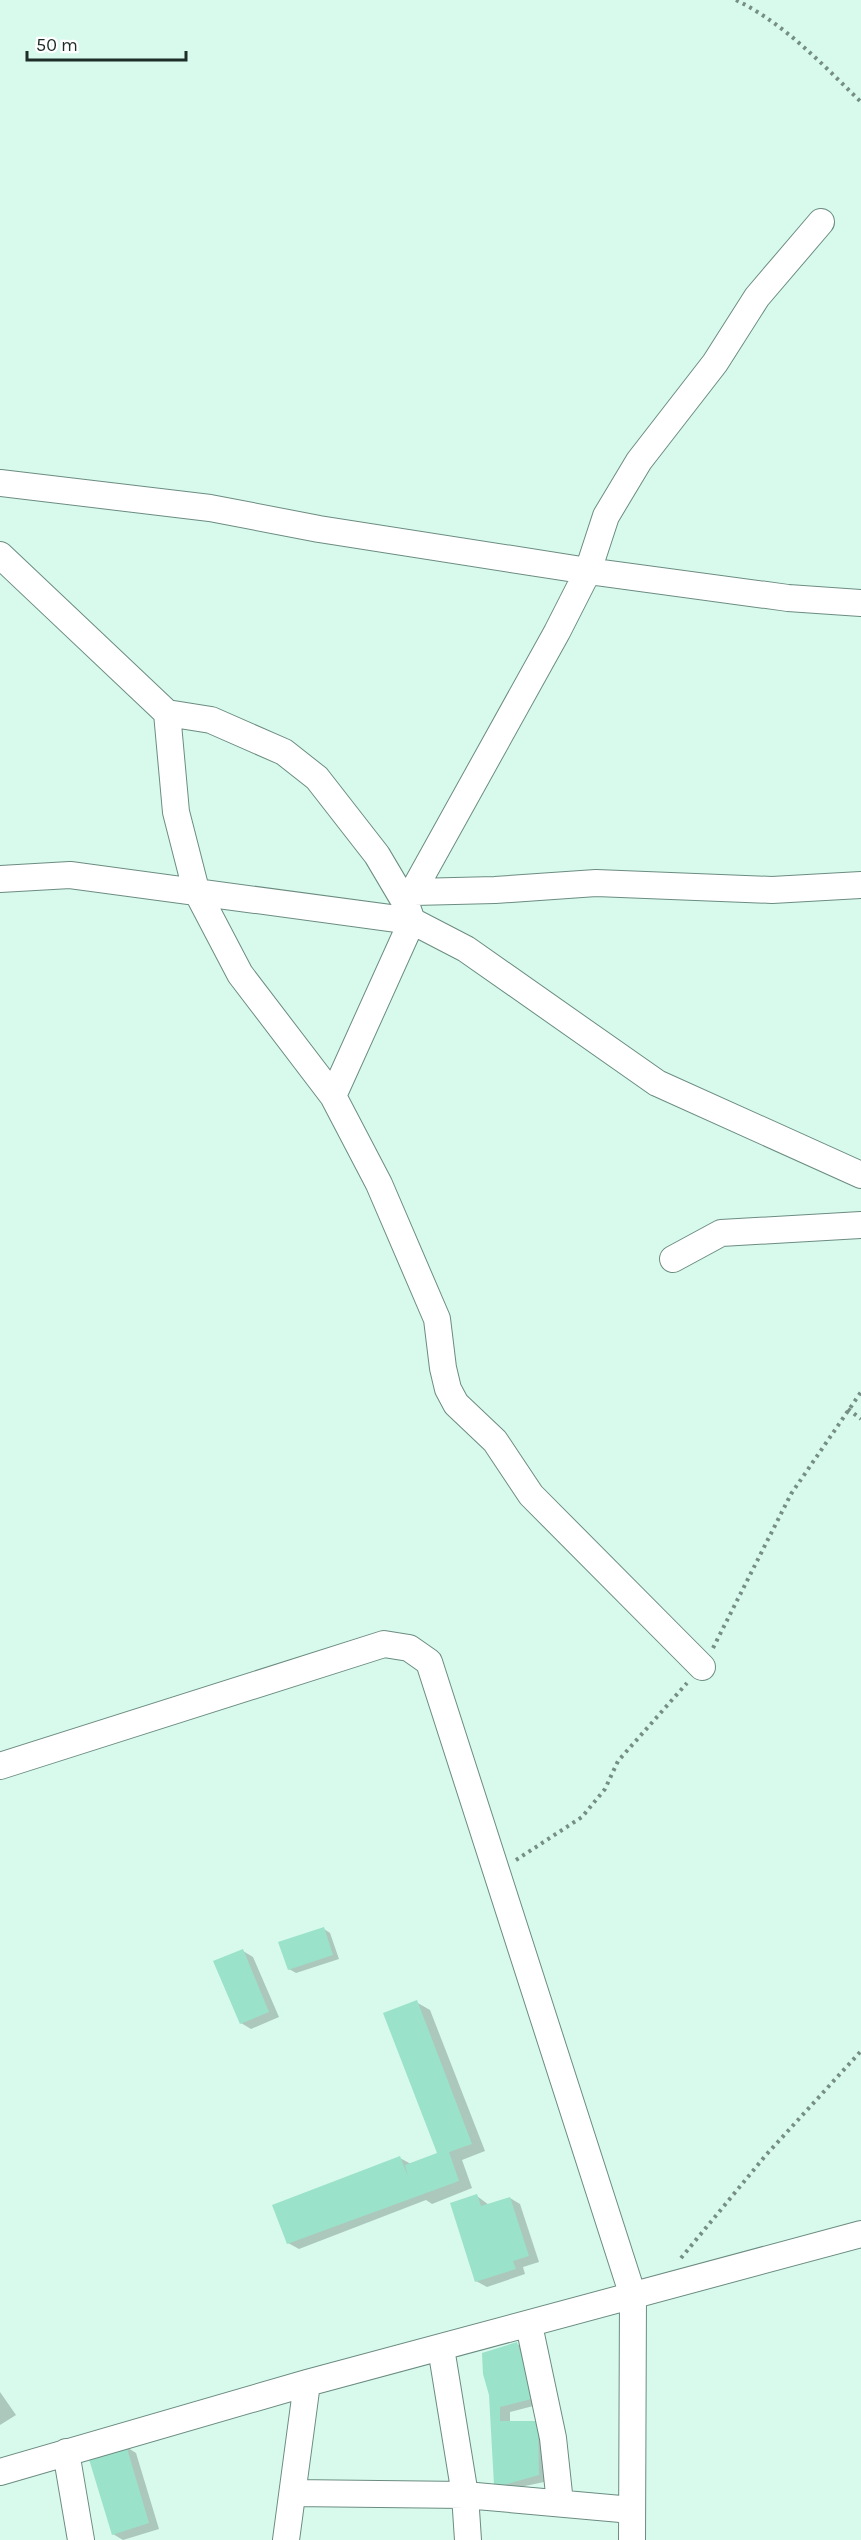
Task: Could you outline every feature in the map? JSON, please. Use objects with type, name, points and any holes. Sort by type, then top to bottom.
[{"type":"street","points":[[333,1096],[411,906],[588,571],[606,516],[639,461],[715,363],[757,297],[821,222]]},
{"type":"street","points":[[0,483],[210,508],[319,529],[588,571],[788,598],[861,603]]},
{"type":"street","points":[[0,555],[166,713],[211,720],[284,752],[317,778],[377,855],[411,906],[466,949],[657,1083],[861,1175]]},
{"type":"street","points":[[166,713],[176,812],[196,890],[240,974],[333,1096],[379,1184],[437,1319],[443,1368],[448,1389],[456,1404],[495,1441],[531,1495],[702,1667]]},
{"type":"street","points":[[0,879],[70,875],[196,890],[411,906],[495,890],[596,883],[772,890],[861,885]]},
{"type":"street","points":[[673,1259],[722,1233],[861,1225]]},
{"type":"street","points":[[0,1766],[384,1644],[409,1648],[429,1662],[645,2293],[632,2540]]},
{"type":"street","points":[[0,2472],[307,2383],[861,2234]]},
{"type":"street","points":[[529,2325],[551,2429],[560,2503]]},
{"type":"street","points":[[441,2348],[465,2495],[468,2540]]},
{"type":"street","points":[[286,2540],[307,2383]]},
{"type":"street","points":[[66,2452],[81,2540]]},
{"type":"street","points":[[293,2493],[465,2495],[632,2510]]},
{"type":"path","points":[[736,0],[752,8],[801,44],[861,102]]},
{"type":"path","points":[[848,1409],[861,1419]]},
{"type":"path","points":[[645,2293],[861,2051]]},
{"type":"building","points":[[324,1927],[333,1955],[288,1970],[278,1942]]},
{"type":"building","points":[[243,1949],[269,2012],[240,2024],[213,1961]]},
{"type":"building","points":[[417,2000],[472,2144],[449,2152],[459,2181],[287,2244],[272,2205],[400,2156],[408,2177],[405,2165],[437,2153],[383,2013]]},
{"type":"building","points":[[477,2194],[481,2206],[510,2197],[529,2256],[513,2261],[516,2269],[475,2282],[450,2203]]},
{"type":"building","points":[[517,2342],[535,2398],[500,2407],[500,2421],[538,2421],[539,2475],[504,2485],[494,2485],[489,2395],[483,2374],[482,2353]]},
{"type":"building","points":[[126,2445],[149,2523],[112,2535],[88,2456]]}]
